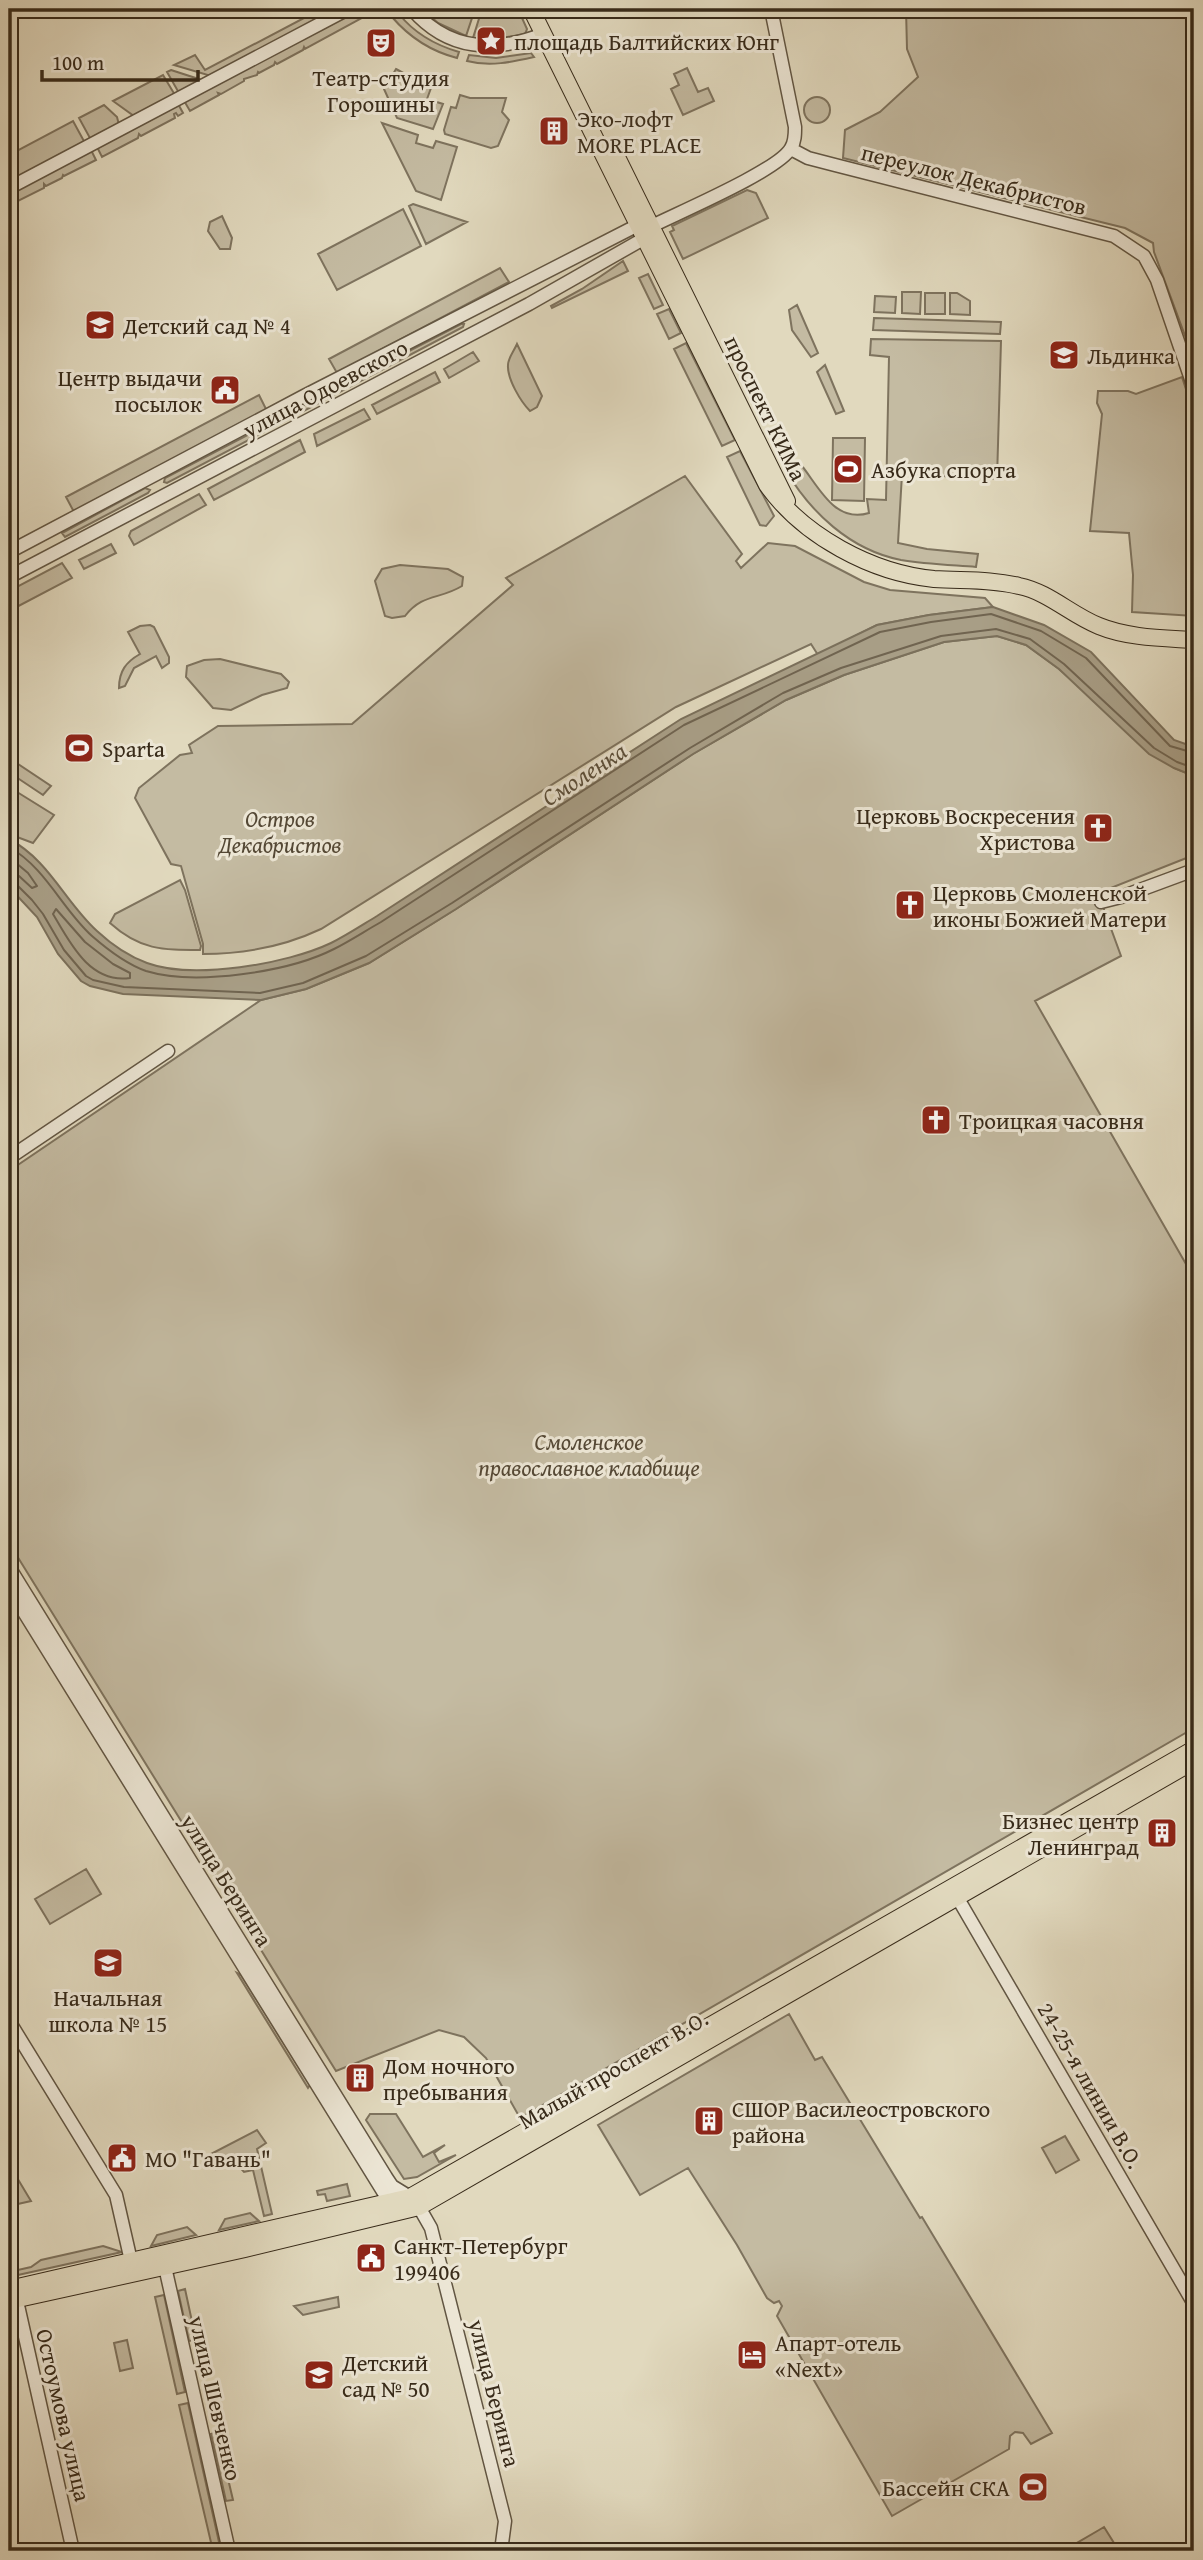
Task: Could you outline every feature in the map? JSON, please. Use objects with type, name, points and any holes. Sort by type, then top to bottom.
[{"type":"main road","name":"проспект КИМа","points":[[531,9],[790,510],[828,541],[873,565],[916,577],[1020,586],[1047,596],[1103,628],[1194,640]]},
{"type":"main road","name":"проспект КИМа","points":[[541,9],[645,230]]},
{"type":"main road","name":"Малый проспект В.О.","points":[[12,2294],[414,2202],[954,1892],[1194,1749]]},
{"type":"main road","name":"Малый проспект В.О.","points":[[954,1892],[1194,1761]]},
{"type":"main road","name":"Малый проспект В.О.","points":[[12,2294],[131,2261],[164,2260],[393,2203],[414,2202]]},
{"type":"street","points":[[9,188],[348,9]]},
{"type":"street","points":[[412,9],[434,29],[471,44],[489,47],[509,45],[543,34]]},
{"type":"street","points":[[771,9],[795,127],[791,149]]},
{"type":"street","name":"улица Одоевского","points":[[9,552],[467,313],[770,168],[791,149]]},
{"type":"street","name":"переулок Декабристов","points":[[791,149],[808,158],[1114,236],[1144,256],[1154,274],[1194,388]]},
{"type":"street","name":"улица Одоевского","points":[[9,577],[476,332],[645,230]]},
{"type":"street","points":[[467,313],[476,332]]},
{"type":"street","points":[[151,476],[162,497]]},
{"type":"street","points":[[1101,901],[1121,897],[1194,870]]},
{"type":"street","points":[[9,1158],[167,1051]]},
{"type":"street","name":"улица Беринга","points":[[9,1567],[386,2177],[392,2186],[414,2202],[431,2228],[505,2521],[501,2551]]},
{"type":"street","name":"улица Беринга","points":[[9,1588],[384,2193],[393,2203]]},
{"type":"street","name":"24-25-я линии В.О.","points":[[954,1892],[1194,2304]]},
{"type":"street","points":[[9,2021],[116,2195],[131,2261]]},
{"type":"street","name":"улица Шевченко","points":[[164,2260],[229,2551]]},
{"type":"street","name":"Остоумова улица","points":[[12,2294],[73,2551]]},
{"type":"green space","points":[[303,9],[317,9],[322,17],[211,76],[174,65],[195,55],[205,70],[306,17]]},
{"type":"green space","points":[[356,9],[371,9],[373,12],[277,64],[275,62],[257,75],[244,79],[190,111],[183,99]]},
{"type":"green space","points":[[422,9],[475,9],[466,36],[438,23]]},
{"type":"green space","points":[[482,9],[518,9],[527,29],[525,34],[490,40],[473,38]]},
{"type":"green space","points":[[906,9],[1194,9],[1194,360],[1153,243],[1125,228],[843,158],[845,130],[880,112],[918,77],[907,49]]},
{"type":"green space","points":[[399,14],[426,38],[459,52],[457,58],[438,52],[413,37],[392,17]]},
{"type":"green space","points":[[531,53],[534,57],[501,63],[467,61],[469,55],[496,58]]},
{"type":"green space","points":[[687,68],[698,92],[708,88],[714,101],[683,115],[671,89],[679,85],[674,74]]},
{"type":"green space","points":[[396,69],[431,88],[427,99],[443,104],[433,129],[397,118],[384,89]]},
{"type":"green space","points":[[171,70],[205,81],[179,93],[167,72]]},
{"type":"green space","points":[[163,75],[175,95],[134,116],[113,101]]},
{"type":"green space","points":[[460,95],[470,98],[506,98],[502,112],[509,120],[498,146],[491,148],[445,134],[451,107],[456,108]]},
{"type":"green space","points":[[817,97],[826,101],[830,110],[826,119],[817,123],[808,119],[804,110],[808,101]]},
{"type":"green space","points":[[177,102],[183,113],[178,116],[174,114],[175,118],[141,136],[139,134],[138,138],[102,157],[96,145]]},
{"type":"green space","points":[[104,105],[117,117],[119,125],[91,140],[79,118]]},
{"type":"green space","points":[[73,121],[85,143],[9,183],[9,155]]},
{"type":"green space","points":[[382,123],[418,135],[416,143],[433,148],[436,141],[457,147],[441,200],[416,191]]},
{"type":"green space","points":[[90,148],[96,160],[46,186],[44,184],[44,188],[16,202],[10,190]]},
{"type":"green space","points":[[747,190],[756,193],[768,218],[683,259],[670,232],[674,230],[672,226]]},
{"type":"green space","points":[[413,204],[467,222],[426,244],[409,206]]},
{"type":"green space","points":[[403,209],[421,246],[337,290],[318,254]]},
{"type":"green space","points":[[222,216],[232,238],[230,249],[220,249],[208,231],[210,222]]},
{"type":"green space","points":[[623,261],[628,271],[552,308],[551,306]]},
{"type":"green space","points":[[500,268],[509,282],[337,373],[329,359]]},
{"type":"green space","points":[[648,274],[663,305],[654,309],[639,278]]},
{"type":"green space","points":[[902,292],[921,292],[920,314],[902,313]]},
{"type":"green space","points":[[925,293],[945,293],[945,314],[925,314]]},
{"type":"green space","points":[[950,293],[957,293],[970,301],[970,315],[950,314]]},
{"type":"green space","points":[[875,296],[896,297],[895,313],[874,312]]},
{"type":"green space","points":[[797,305],[818,353],[811,357],[792,330],[789,310]]},
{"type":"green space","points":[[669,309],[681,333],[669,339],[657,314]]},
{"type":"green space","points":[[874,318],[1001,322],[1000,334],[873,330]]},
{"type":"green space","points":[[464,324],[463,327],[167,483],[164,482],[165,478]]},
{"type":"green space","points":[[871,339],[1001,341],[997,479],[902,474],[898,543],[978,554],[976,567],[901,560],[865,548],[833,527],[819,514],[785,469],[790,463],[798,461],[828,500],[846,513],[869,513],[867,499],[886,500],[889,357],[870,355]]},
{"type":"green space","points":[[686,343],[735,440],[722,446],[674,349]]},
{"type":"green space","points":[[517,344],[542,396],[537,407],[530,411],[515,390],[508,371],[509,360]]},
{"type":"green space","points":[[473,352],[479,361],[449,378],[444,369]]},
{"type":"green space","points":[[825,365],[844,411],[836,414],[817,372]]},
{"type":"green space","points":[[435,372],[440,382],[377,414],[372,405]]},
{"type":"green space","points":[[1182,377],[1194,414],[1194,616],[1132,612],[1133,575],[1129,533],[1090,531],[1102,414],[1097,403],[1098,391],[1128,391],[1136,394]]},
{"type":"green space","points":[[259,395],[267,411],[74,512],[66,497]]},
{"type":"green space","points":[[364,409],[370,419],[317,446],[314,434]]},
{"type":"green space","name":"Азбука спорта","points":[[833,438],[865,438],[864,501],[832,500]]},
{"type":"green space","points":[[300,440],[305,452],[214,500],[208,489]]},
{"type":"green space","points":[[740,451],[774,516],[766,526],[760,525],[727,457]]},
{"type":"green space","name":"Остров Декабристов","points":[[685,476],[742,554],[736,561],[741,568],[768,543],[795,546],[864,582],[890,590],[985,598],[993,607],[877,625],[818,655],[811,644],[676,707],[321,929],[264,948],[203,954],[203,944],[181,866],[171,864],[135,798],[139,788],[180,755],[192,753],[189,745],[218,726],[352,724],[513,585],[506,578]]},
{"type":"green space","points":[[145,488],[150,490],[148,493],[65,537],[62,533]]},
{"type":"green space","points":[[199,494],[206,505],[134,545],[129,536],[131,531]]},
{"type":"green space","points":[[111,544],[116,553],[84,569],[79,560]]},
{"type":"green space","points":[[62,563],[72,578],[9,611],[9,591]]},
{"type":"green space","points":[[400,565],[448,569],[463,577],[462,586],[425,600],[405,616],[385,616],[375,581],[382,569]]},
{"type":"green space","points":[[150,625],[154,627],[169,657],[169,663],[162,668],[156,656],[134,668],[125,686],[119,688],[124,668],[140,654],[128,632]]},
{"type":"green space","name":"Смоленское православное кладбище","points":[[997,636],[1026,645],[1059,669],[1174,768],[1194,776],[1194,855],[1098,893],[1121,956],[1035,1001],[1194,1278],[1194,1728],[520,2118],[486,2058],[464,2037],[439,2030],[336,2071],[9,1543],[9,1171],[261,1000],[306,989],[369,963],[693,754],[786,700],[844,675],[944,642]]},
{"type":"green space","points":[[220,659],[281,674],[289,682],[287,688],[262,695],[231,710],[213,708],[186,677],[187,666],[204,660]]},
{"type":"green space","points":[[15,762],[51,786],[43,795],[10,773]]},
{"type":"green space","points":[[9,787],[54,815],[33,843],[9,834]]},
{"type":"green space","points":[[180,880],[200,950],[152,947],[131,939],[110,923],[115,914]]},
{"type":"green space","points":[[86,1869],[101,1894],[50,1924],[35,1899]]},
{"type":"green space","points":[[237,1973],[241,1975],[310,2085],[308,2088]]},
{"type":"green space","points":[[789,2014],[815,2060],[822,2057],[1052,2433],[1031,2444],[1023,2433],[1015,2432],[1010,2436],[1009,2449],[892,2516],[777,2316],[782,2306],[779,2301],[774,2303],[767,2298],[688,2168],[640,2195],[598,2125]]},
{"type":"green space","points":[[370,2114],[396,2114],[423,2157],[445,2145],[434,2153],[439,2162],[456,2155],[417,2177],[404,2179],[366,2120]]},
{"type":"green space","points":[[257,2130],[266,2143],[257,2149],[272,2214],[264,2216],[253,2170],[244,2172],[234,2161],[216,2169],[209,2155]]},
{"type":"green space","points":[[1065,2136],[1079,2160],[1056,2173],[1042,2148]]},
{"type":"green space","points":[[9,2164],[10,2166],[31,2201],[9,2206]]},
{"type":"green space","points":[[347,2184],[350,2196],[327,2201],[325,2194],[318,2195],[317,2191]]},
{"type":"green space","points":[[250,2213],[259,2221],[219,2230],[225,2219]]},
{"type":"green space","points":[[187,2227],[196,2235],[151,2246],[157,2235]]},
{"type":"green space","points":[[103,2246],[122,2252],[9,2277],[9,2267],[18,2270],[31,2267],[41,2260]]},
{"type":"green space","points":[[185,2289],[196,2340],[189,2341],[178,2291]]},
{"type":"green space","points":[[164,2295],[185,2392],[177,2394],[155,2297]]},
{"type":"green space","points":[[338,2297],[339,2307],[303,2315],[294,2306]]},
{"type":"green space","points":[[127,2340],[133,2368],[120,2371],[114,2343]]},
{"type":"green space","points":[[188,2403],[221,2551],[213,2551],[179,2405]]},
{"type":"green space","points":[[217,2432],[233,2500],[226,2501],[211,2434]]},
{"type":"green space","points":[[1104,2527],[1119,2551],[1063,2551],[1099,2530]]},
{"type":"water","points":[[993,607],[1044,625],[1091,652],[1174,740],[1194,747],[1194,776],[1149,754],[1059,669],[1026,645],[997,636],[944,642],[844,675],[786,700],[693,754],[369,963],[306,989],[261,1000],[123,994],[90,986],[81,981],[58,954],[37,917],[9,887],[9,839],[35,858],[86,920],[108,941],[147,963],[166,968],[214,970],[266,963],[312,951],[377,916],[681,719],[877,625]]},
{"type":"place","name":"площадь Балтийских Юнг","points":[[491,41]]},
{"type":"place","name":"Театр-студия Горошины","points":[[381,43]]},
{"type":"place","name":"Эко-лофт MORE PLACE","points":[[554,131]]},
{"type":"place","name":"Детский сад № 4","points":[[100,325]]},
{"type":"place","name":"Льдинка","points":[[1064,355]]},
{"type":"place","name":"Центр выдачи посылок","points":[[225,390]]},
{"type":"place","name":"Азбука спорта","points":[[848,469]]},
{"type":"place","name":"Sparta","points":[[79,748]]},
{"type":"place","name":"Церковь Воскресения Христова","points":[[1098,828]]},
{"type":"place","name":"Церковь Смоленской иконы Божией Матери","points":[[910,905]]},
{"type":"place","name":"Троицкая часовня","points":[[936,1120]]},
{"type":"place","name":"Бизнес центр Ленинград","points":[[1162,1833]]},
{"type":"place","name":"Начальная школа № 15","points":[[108,1963]]},
{"type":"place","name":"Дом ночного пребывания","points":[[360,2078]]},
{"type":"place","name":"СШОР Василеостровского района","points":[[709,2121]]},
{"type":"place","name":"МО \"Гавань\"","points":[[122,2158]]},
{"type":"place","name":"Санкт-Петербург 199406","points":[[371,2258]]},
{"type":"place","name":"Апарт-отель «Next»","points":[[752,2355]]},
{"type":"place","name":"Детский сад № 50","points":[[319,2375]]},
{"type":"place","name":"Бассейн СКА","points":[[1033,2487]]},
{"type":"water label","name":"Смоленка","points":[[584,774]]}]
